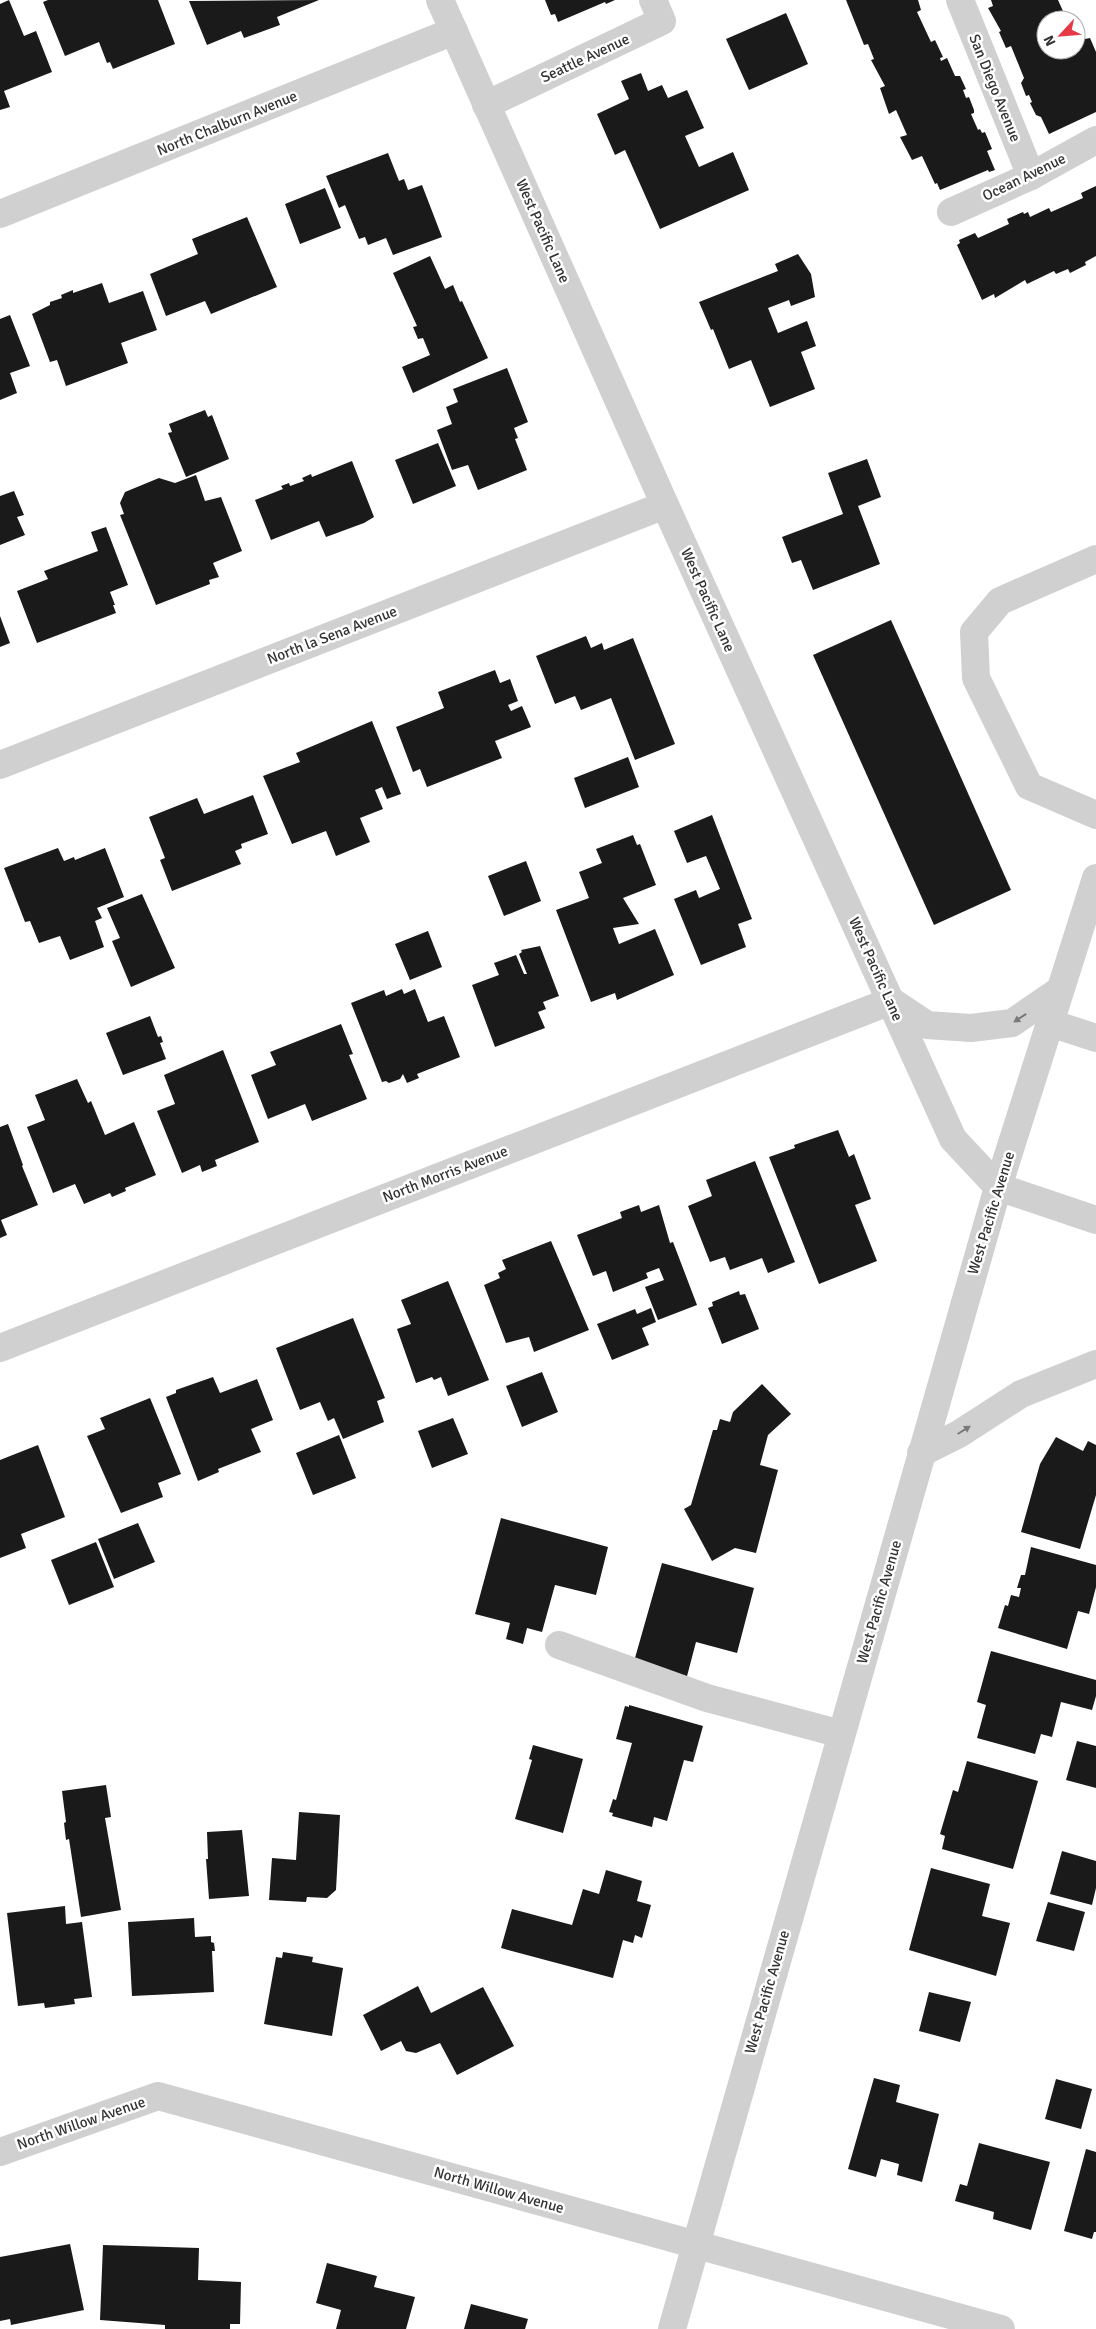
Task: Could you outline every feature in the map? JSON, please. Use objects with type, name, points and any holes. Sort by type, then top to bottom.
[{"type":"street","name":"West Pacific Lane","points":[[440,0],[665,505],[953,1139],[998,1187]]},
{"type":"street","name":"Seattle Avenue","points":[[486,105],[662,21],[653,0]]},
{"type":"street","name":"San Diego Avenue","points":[[960,0],[1031,176]]},
{"type":"street","name":"North Chalburn Avenue","points":[[0,214],[454,31]]},
{"type":"street","name":"Ocean Avenue","points":[[951,212],[1031,176],[1096,140]]},
{"type":"street","name":"North la Sena Avenue","points":[[0,765],[665,505]]},
{"type":"street","points":[[1096,558],[1000,601],[974,632],[976,678],[1029,786],[1096,815]]},
{"type":"street","name":"West Pacific Avenue","points":[[672,2329],[998,1187],[1096,879]]},
{"type":"street","points":[[891,1001],[927,1024],[971,1028],[1012,1023],[1060,990]]},
{"type":"street","name":"North Morris Avenue","points":[[0,1348],[891,1001]]},
{"type":"street","points":[[1050,1023],[1096,1038]]},
{"type":"street","points":[[998,1187],[1096,1220]]},
{"type":"street","points":[[921,1453],[959,1434],[1021,1394],[1096,1364]]},
{"type":"street","points":[[559,1645],[707,1698],[841,1734]]},
{"type":"street","name":"North Willow Avenue","points":[[0,2152],[158,2096],[1001,2329]]},
{"type":"building","points":[[9,0],[24,36],[36,31],[52,72],[4,91],[10,107],[0,110],[0,4]]},
{"type":"building","points":[[48,0],[158,0],[175,44],[113,69],[110,62],[107,63],[99,42],[65,56],[43,2]]},
{"type":"building","points":[[319,0],[277,17],[280,25],[244,38],[241,31],[207,45],[189,1]]},
{"type":"building","points":[[545,0],[615,0],[606,4],[605,2],[558,22],[555,14],[551,15]]},
{"type":"building","points":[[846,0],[918,0],[921,10],[917,12],[931,42],[935,40],[943,57],[940,58],[941,61],[947,58],[955,76],[960,76],[966,89],[963,90],[966,98],[969,97],[974,110],[974,113],[971,114],[978,130],[980,129],[982,133],[985,132],[992,149],[987,151],[995,170],[989,172],[988,170],[940,190],[937,183],[935,184],[922,156],[912,160],[900,137],[907,135],[896,110],[889,114],[880,88],[885,86],[871,60],[874,59],[868,44],[864,45]]},
{"type":"building","points":[[991,0],[1058,0],[1062,10],[1036,10],[1036,60],[1086,60],[1086,39],[1090,38],[1096,52],[1096,112],[1049,134],[1041,117],[1036,115],[1030,103],[1032,102],[1029,95],[1026,96],[1021,83],[1024,78],[1011,46],[1006,48],[999,32],[1001,31],[988,8],[993,6]]},
{"type":"building","points":[[786,13],[808,64],[749,90],[726,39]]},
{"type":"building","points":[[641,73],[648,91],[662,85],[668,98],[687,90],[704,128],[685,136],[699,167],[733,152],[749,190],[660,229],[625,150],[615,155],[597,114],[629,99],[621,81]]},
{"type":"building","points":[[388,153],[399,181],[404,179],[408,190],[422,185],[442,237],[393,255],[386,238],[368,245],[365,237],[359,239],[345,205],[339,208],[326,176]]},
{"type":"building","points":[[1096,186],[1096,256],[1085,262],[1086,265],[1070,273],[1068,269],[1056,274],[1054,271],[1027,284],[1025,280],[995,298],[994,294],[982,300],[957,245],[960,243],[959,240],[975,233],[978,238],[1009,224],[1007,219],[1023,212],[1024,214],[1028,212],[1030,217],[1049,208],[1051,212],[1083,198],[1081,193]]},
{"type":"building","points":[[325,188],[341,228],[300,244],[285,204]]},
{"type":"building","points":[[247,217],[277,287],[211,314],[205,301],[166,316],[150,274],[198,254],[192,239]]},
{"type":"building","points":[[798,254],[811,274],[815,297],[791,306],[789,300],[768,308],[778,333],[807,321],[816,346],[801,352],[815,389],[770,407],[751,360],[729,369],[713,329],[711,330],[699,302],[778,271],[775,264]]},
{"type":"building","points":[[430,256],[445,289],[453,285],[488,358],[413,393],[402,367],[430,355],[423,338],[418,339],[413,327],[417,326],[393,273]]},
{"type":"building","points":[[102,283],[109,303],[143,291],[157,330],[121,343],[128,363],[66,386],[57,360],[50,362],[32,314],[50,305],[50,302],[62,298],[61,295]]},
{"type":"building","points":[[10,315],[30,366],[10,373],[17,393],[0,400],[0,319]]},
{"type":"building","points":[[507,368],[528,422],[514,428],[518,438],[515,439],[527,470],[478,490],[468,465],[452,470],[437,430],[452,424],[446,407],[458,402],[453,389]]},
{"type":"building","points":[[205,410],[208,417],[212,415],[229,459],[186,477],[168,433],[172,432],[169,424]]},
{"type":"building","points":[[438,443],[456,486],[413,504],[395,460]]},
{"type":"building","points":[[867,459],[881,497],[858,506],[880,564],[813,590],[801,560],[792,563],[782,537],[843,514],[828,473]]},
{"type":"building","points":[[352,461],[374,517],[364,523],[326,537],[319,521],[271,540],[255,500],[283,489],[281,486],[289,483],[290,486],[304,481],[302,478],[311,474],[312,477]]},
{"type":"building","points":[[196,475],[205,501],[221,497],[242,551],[213,563],[219,577],[209,580],[210,584],[156,605],[120,515],[124,514],[120,503],[125,492],[159,478],[175,483]]},
{"type":"building","points":[[14,491],[24,515],[17,517],[25,535],[0,545],[0,496]]},
{"type":"building","points":[[106,527],[128,585],[110,592],[116,613],[37,643],[17,591],[48,579],[44,571],[98,551],[91,532]]},
{"type":"building","points":[[0,616],[10,643],[0,647]]},
{"type":"building","points":[[891,620],[1011,890],[934,925],[813,655]]},
{"type":"building","points":[[586,636],[591,648],[602,643],[604,650],[633,638],[675,744],[635,760],[611,698],[581,710],[575,696],[555,704],[536,656]]},
{"type":"building","points":[[495,670],[500,683],[510,679],[518,701],[508,705],[511,711],[522,706],[531,727],[495,741],[502,758],[427,787],[420,769],[413,772],[396,727],[444,708],[438,692]]},
{"type":"building","points":[[372,721],[401,794],[387,799],[382,787],[375,790],[383,809],[360,818],[370,842],[336,856],[326,831],[292,844],[263,776],[300,762],[296,753]]},
{"type":"building","points":[[628,757],[639,787],[585,808],[574,778]]},
{"type":"building","points":[[253,795],[268,834],[241,844],[242,848],[235,851],[241,864],[172,891],[160,860],[165,858],[149,817],[197,798],[204,814]]},
{"type":"building","points":[[712,815],[752,919],[738,924],[746,947],[701,965],[674,899],[696,890],[699,898],[720,889],[706,856],[687,863],[674,831]]},
{"type":"building","points":[[633,835],[637,845],[640,844],[656,885],[623,898],[639,924],[613,928],[619,944],[655,929],[674,975],[617,1000],[615,993],[591,1002],[556,910],[589,898],[579,872],[602,863],[596,849]]},
{"type":"building","points":[[58,848],[64,861],[74,857],[75,860],[105,848],[124,897],[97,908],[102,918],[95,921],[104,947],[70,960],[60,936],[39,943],[30,921],[25,922],[4,868]]},
{"type":"building","points":[[526,861],[541,901],[504,916],[488,876]]},
{"type":"building","points":[[142,894],[175,968],[131,987],[112,941],[120,938],[107,908]]},
{"type":"building","points":[[428,931],[442,967],[410,980],[395,944]]},
{"type":"building","points":[[540,946],[559,996],[543,1002],[546,1009],[538,1012],[545,1028],[495,1047],[472,985],[499,975],[494,963],[516,955],[524,974],[527,974],[519,954],[522,952],[521,950]]},
{"type":"building","points":[[402,989],[404,994],[415,989],[428,1022],[444,1016],[460,1057],[417,1074],[419,1078],[407,1083],[403,1074],[400,1079],[389,1083],[386,1081],[382,1082],[351,1003],[384,990],[386,996]]},
{"type":"building","points":[[150,1016],[158,1037],[161,1036],[163,1042],[160,1043],[166,1059],[123,1075],[106,1033]]},
{"type":"building","points":[[341,1024],[353,1054],[349,1055],[367,1099],[312,1121],[305,1104],[268,1119],[251,1075],[276,1065],[270,1052]]},
{"type":"building","points":[[223,1050],[259,1142],[215,1160],[217,1166],[202,1172],[200,1165],[182,1173],[157,1111],[175,1104],[164,1075]]},
{"type":"building","points":[[77,1079],[88,1103],[91,1101],[105,1135],[134,1122],[156,1175],[125,1188],[126,1191],[112,1197],[110,1193],[84,1204],[75,1184],[53,1193],[27,1127],[45,1120],[35,1095]]},
{"type":"building","points":[[8,1124],[38,1205],[1,1220],[7,1235],[0,1238],[0,1127]]},
{"type":"building","points":[[838,1130],[849,1157],[854,1154],[871,1199],[855,1205],[877,1261],[819,1284],[769,1157],[795,1148],[794,1145]]},
{"type":"building","points":[[755,1161],[795,1262],[768,1273],[762,1258],[730,1270],[725,1257],[710,1262],[688,1206],[712,1196],[706,1180]]},
{"type":"building","points":[[639,1205],[641,1212],[659,1205],[670,1243],[673,1242],[697,1305],[658,1320],[645,1287],[664,1280],[659,1268],[646,1273],[648,1278],[613,1292],[606,1271],[593,1276],[577,1235],[622,1218],[620,1212]]},
{"type":"building","points":[[551,1241],[589,1330],[534,1352],[529,1337],[506,1343],[484,1285],[500,1278],[498,1273],[506,1269],[502,1260]]},
{"type":"building","points":[[448,1281],[489,1380],[448,1396],[441,1377],[434,1380],[432,1377],[416,1383],[397,1329],[411,1324],[401,1300]]},
{"type":"building","points":[[739,1291],[740,1295],[745,1294],[759,1329],[722,1344],[708,1308],[713,1306],[712,1302]]},
{"type":"building","points":[[651,1308],[656,1322],[642,1328],[649,1345],[612,1360],[597,1324],[635,1309],[637,1314]]},
{"type":"building","points":[[353,1318],[385,1398],[377,1401],[384,1422],[343,1439],[334,1418],[328,1421],[320,1402],[300,1410],[276,1348]]},
{"type":"building","points":[[542,1372],[558,1412],[522,1427],[506,1386]]},
{"type":"building","points":[[213,1377],[220,1393],[257,1379],[273,1420],[251,1429],[261,1452],[218,1469],[219,1472],[198,1481],[166,1397],[176,1393],[176,1390]]},
{"type":"building","points":[[762,1384],[791,1414],[768,1435],[760,1465],[778,1470],[756,1553],[735,1548],[712,1561],[684,1509],[691,1505],[713,1430],[717,1430],[720,1419],[730,1422],[733,1412]]},
{"type":"building","points":[[150,1398],[181,1474],[158,1483],[163,1497],[121,1513],[87,1436],[105,1429],[100,1418]]},
{"type":"building","points":[[453,1418],[468,1454],[432,1468],[418,1431]]},
{"type":"building","points":[[339,1435],[356,1478],[313,1495],[296,1453]]},
{"type":"building","points":[[1056,1437],[1083,1451],[1088,1441],[1096,1445],[1096,1495],[1080,1549],[1021,1532],[1040,1464]]},
{"type":"building","points":[[38,1445],[65,1517],[21,1534],[26,1548],[0,1558],[0,1460]]},
{"type":"building","points":[[501,1518],[608,1547],[596,1595],[555,1585],[542,1632],[527,1628],[523,1644],[506,1639],[510,1623],[475,1614]]},
{"type":"building","points":[[138,1523],[155,1562],[114,1579],[98,1539]]},
{"type":"building","points":[[96,1542],[114,1587],[69,1605],[51,1560]]},
{"type":"building","points":[[1031,1547],[1096,1565],[1096,1587],[1089,1614],[1078,1611],[1067,1649],[998,1628],[1005,1605],[1008,1606],[1011,1595],[1019,1597],[1021,1588],[1017,1588],[1021,1575],[1025,1575]]},
{"type":"building","points":[[662,1563],[754,1588],[737,1653],[696,1642],[686,1680],[633,1665]]},
{"type":"building","points":[[991,1651],[1096,1680],[1096,1696],[1092,1710],[1061,1702],[1052,1737],[1041,1734],[1035,1754],[977,1738],[986,1705],[977,1702]]},
{"type":"building","points":[[629,1705],[703,1726],[693,1762],[684,1760],[667,1821],[654,1817],[652,1827],[612,1816],[613,1813],[609,1812],[613,1799],[616,1800],[632,1743],[616,1739],[625,1706],[629,1707]]},
{"type":"building","points":[[1077,1741],[1096,1746],[1096,1788],[1066,1780]]},
{"type":"building","points":[[533,1745],[583,1759],[563,1833],[515,1819],[532,1760],[529,1759]]},
{"type":"building","points":[[967,1761],[1038,1781],[1013,1869],[942,1849],[945,1836],[940,1834],[953,1790],[958,1792]]},
{"type":"building","points":[[106,1785],[111,1817],[105,1818],[121,1910],[81,1917],[69,1839],[66,1840],[62,1791]]},
{"type":"building","points":[[299,1812],[340,1815],[336,1890],[327,1898],[307,1897],[306,1902],[269,1900],[272,1858],[296,1860]]},
{"type":"building","points":[[242,1830],[249,1896],[209,1899],[206,1859],[208,1859],[207,1832]]},
{"type":"building","points":[[1062,1851],[1096,1861],[1096,1888],[1092,1905],[1050,1894]]},
{"type":"building","points":[[931,1868],[990,1884],[982,1916],[1010,1923],[996,1976],[909,1950]]},
{"type":"building","points":[[606,1870],[642,1881],[637,1901],[651,1905],[642,1938],[635,1935],[633,1943],[623,1940],[613,1978],[501,1948],[512,1909],[572,1925],[583,1889],[599,1894]]},
{"type":"building","points":[[1048,1902],[1085,1912],[1074,1951],[1036,1941]]},
{"type":"building","points":[[65,1906],[66,1924],[82,1922],[92,1997],[74,1999],[75,2004],[45,2008],[44,2003],[18,2006],[7,1913]]},
{"type":"building","points":[[194,1918],[195,1937],[211,1936],[211,1942],[214,1943],[215,1951],[212,1951],[214,1992],[132,1996],[128,1922]]},
{"type":"building","points":[[283,1952],[313,1957],[312,1962],[343,1968],[332,2036],[264,2024],[276,1957],[282,1958]]},
{"type":"building","points":[[418,1986],[431,2013],[483,1987],[514,2046],[457,2075],[440,2043],[416,2053],[406,2051],[401,2041],[381,2051],[363,2015]]},
{"type":"building","points":[[929,1992],[971,2002],[960,2042],[919,2031]]},
{"type":"building","points":[[874,2078],[900,2085],[896,2102],[939,2114],[922,2182],[897,2175],[899,2164],[881,2159],[876,2177],[848,2169]]},
{"type":"building","points":[[1056,2079],[1092,2089],[1081,2129],[1045,2119]]},
{"type":"building","points":[[979,2143],[1050,2162],[1031,2230],[993,2219],[994,2212],[955,2201],[960,2184],[967,2186]]},
{"type":"building","points":[[1086,2149],[1096,2152],[1096,2232],[1094,2232],[1092,2239],[1064,2231]]},
{"type":"building","points":[[70,2244],[84,2310],[11,2325],[10,2319],[0,2321],[0,2257]]},
{"type":"building","points":[[103,2245],[199,2248],[198,2280],[241,2282],[240,2324],[230,2324],[230,2329],[165,2329],[165,2325],[100,2320]]},
{"type":"building","points":[[327,2263],[377,2276],[374,2287],[415,2297],[406,2329],[336,2329],[341,2310],[316,2303]]},
{"type":"building","points":[[471,2304],[528,2319],[525,2329],[464,2329]]}]
